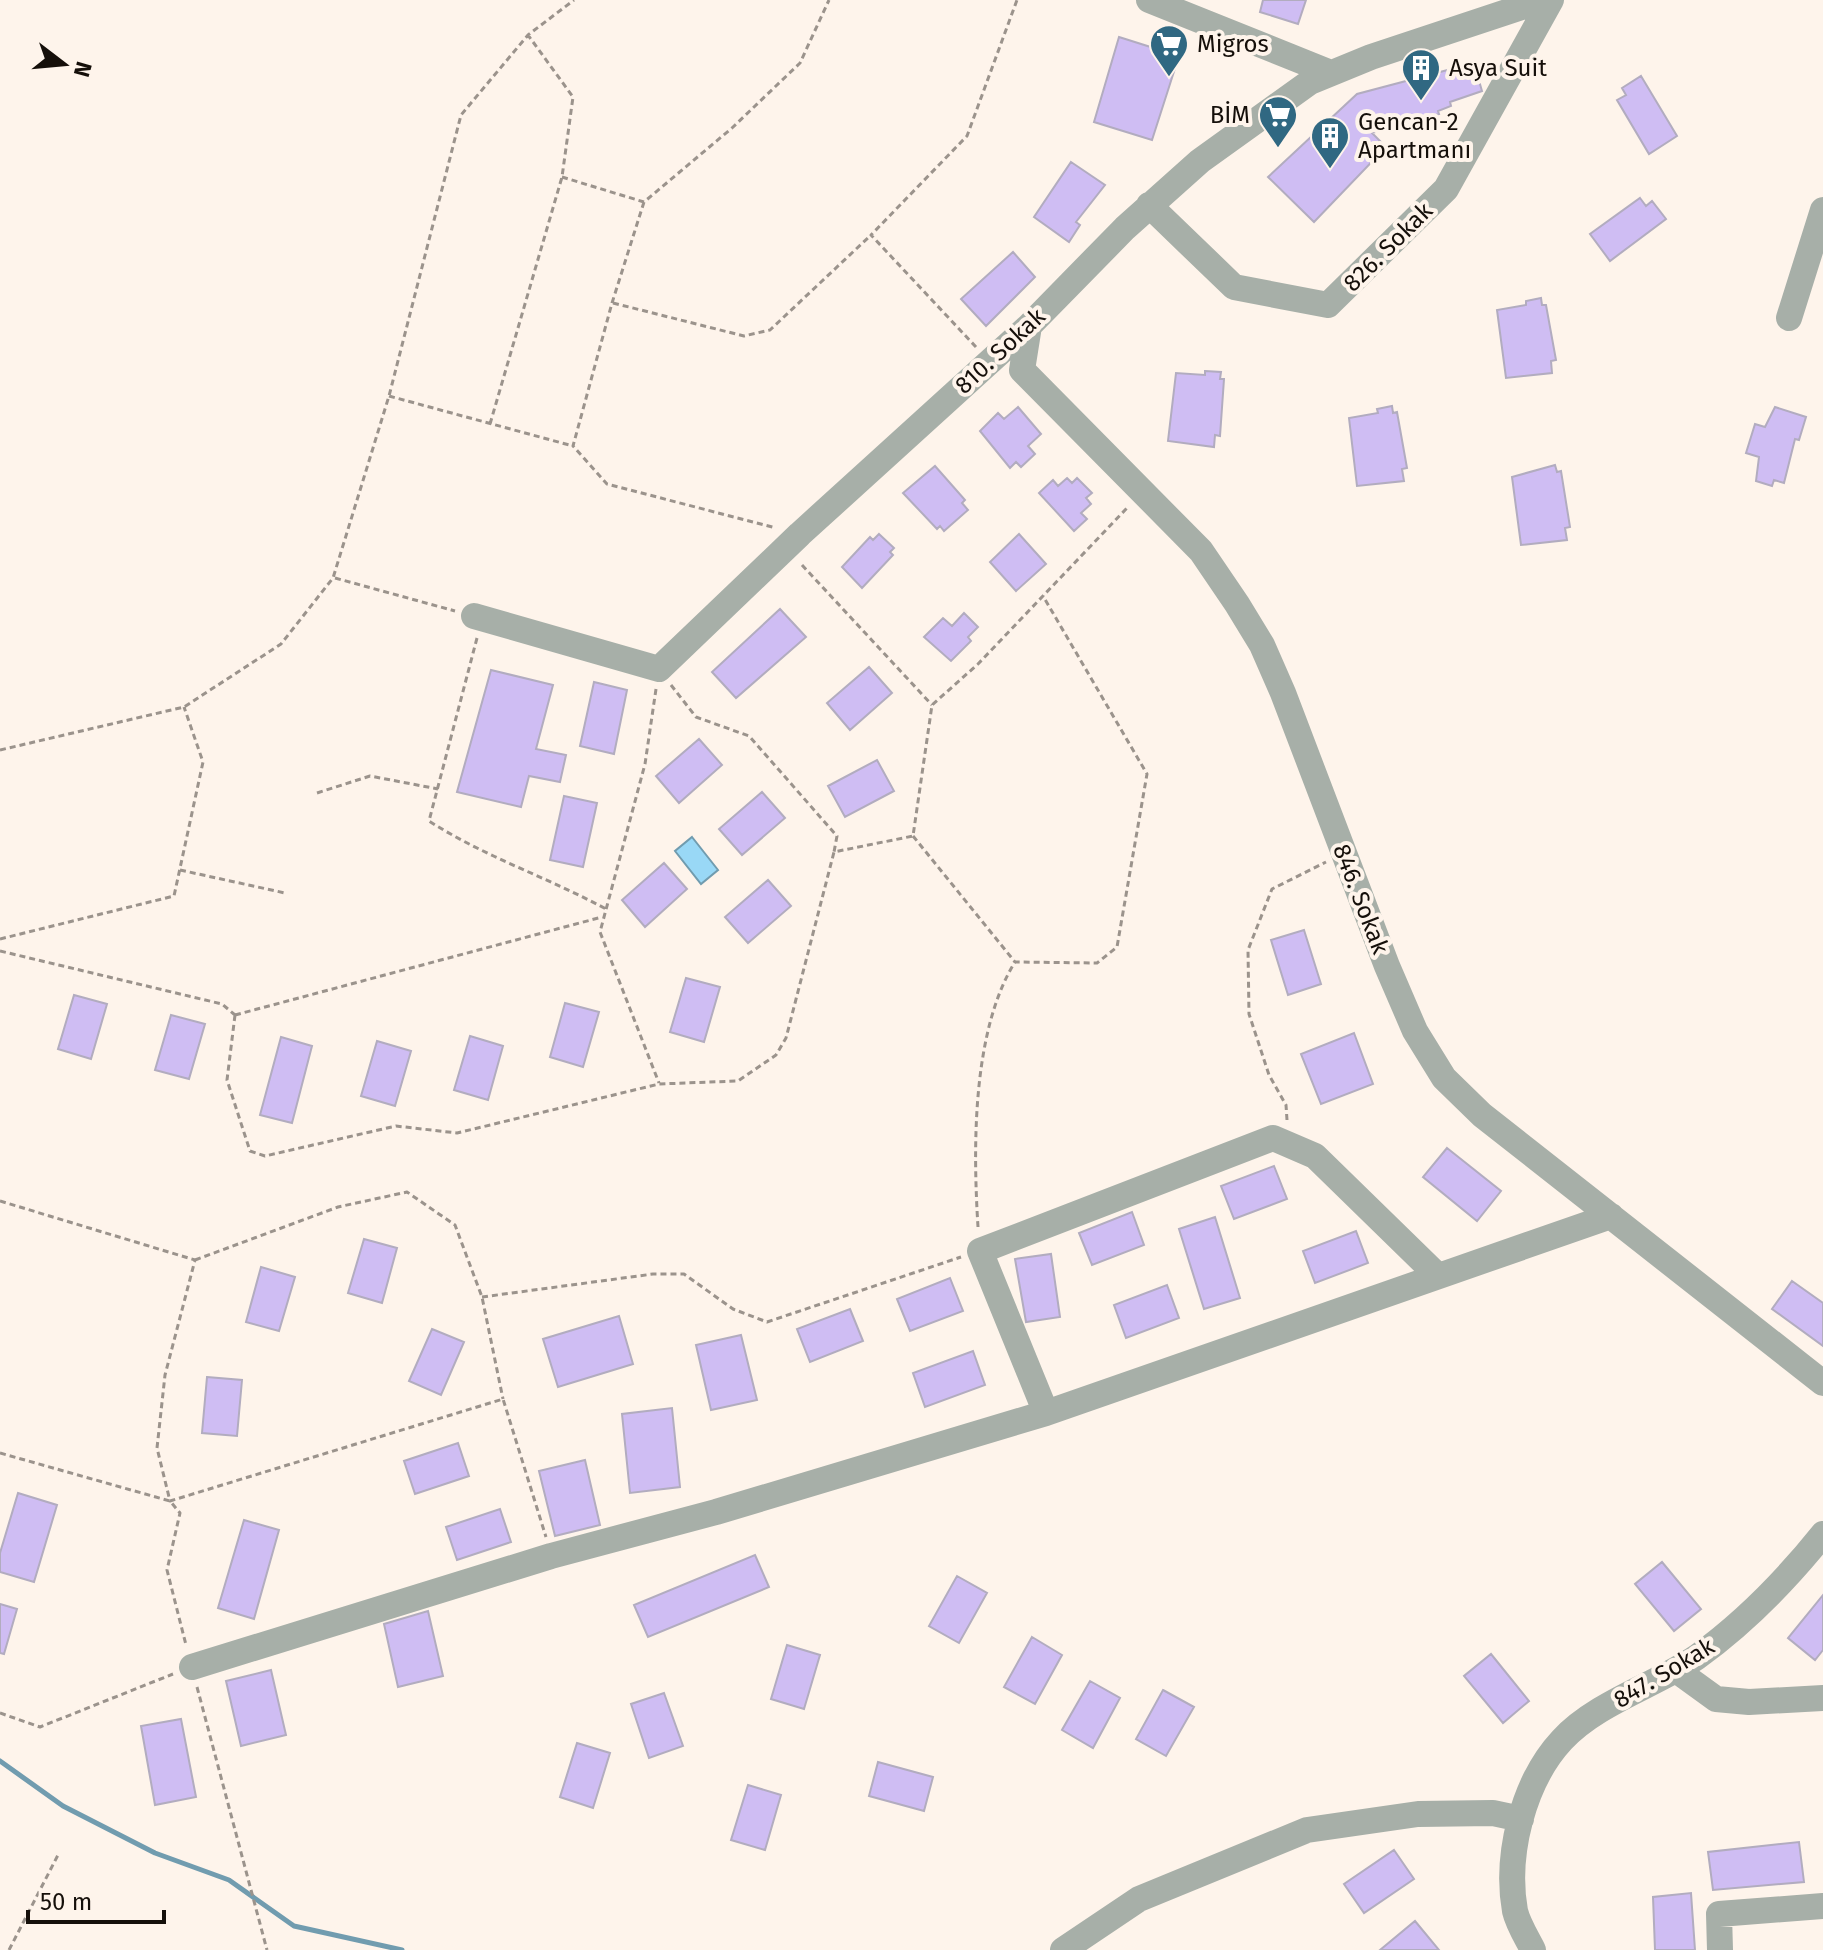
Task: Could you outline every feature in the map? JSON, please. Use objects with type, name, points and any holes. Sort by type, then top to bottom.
[{"type":"street","points":[[1149,0],[1215,12],[1331,73]]},
{"type":"street","name":"810. Sokak","points":[[659,669],[800,534],[1029,326],[1149,205],[1200,161],[1310,82],[1543,0]]},
{"type":"street","name":"826. Sokak","points":[[1149,205],[1234,287],[1328,305],[1446,189],[1551,0]]},
{"type":"street","points":[[1789,318],[1823,212]]},
{"type":"street","name":"846. Sokak","points":[[1029,326],[1022,370],[1201,551],[1262,645],[1392,979],[1415,1031],[1444,1078],[1482,1115],[1823,1383]]},
{"type":"street","points":[[478,618],[659,669]]},
{"type":"street","points":[[1046,1413],[980,1251],[1273,1138],[1315,1156],[1438,1276]]},
{"type":"street","points":[[192,1667],[551,1556],[716,1512],[1046,1413],[1611,1216]]},
{"type":"street","name":"847. Sokak","points":[[1533,1950],[1516,1913],[1513,1865],[1521,1819],[1538,1775],[1562,1739],[1610,1705],[1676,1670],[1731,1630],[1794,1568],[1823,1534]]},
{"type":"street","points":[[1794,1568],[1823,1566]]},
{"type":"street","points":[[1676,1670],[1716,1699],[1749,1702],[1823,1698]]},
{"type":"street","points":[[1063,1950],[1114,1913],[1152,1892],[1307,1830],[1418,1814],[1493,1813],[1521,1819]]},
{"type":"street","points":[[1720,1950],[1719,1914],[1823,1906]]},
{"type":"path","points":[[0,750],[184,707],[281,644],[333,578],[389,396],[461,115],[528,35],[574,0]]},
{"type":"path","points":[[573,446],[612,303],[644,202],[732,128],[800,63],[829,0]]},
{"type":"path","points":[[612,303],[744,336],[770,330],[871,235],[967,136],[1017,0]]},
{"type":"path","points":[[490,424],[562,177],[573,97],[528,35]]},
{"type":"path","points":[[562,177],[644,202]]},
{"type":"path","points":[[871,235],[990,362]]},
{"type":"path","points":[[389,396],[573,446],[607,484],[800,534],[802,568],[932,705]]},
{"type":"path","points":[[1015,962],[913,836],[932,705],[1043,596],[1142,492]]},
{"type":"path","points":[[333,578],[478,618],[429,821],[470,847],[558,883],[606,909]]},
{"type":"path","points":[[1015,962],[1097,963],[1117,947],[1147,774],[1043,596]]},
{"type":"path","points":[[235,1015],[227,1080],[250,1151],[265,1156],[396,1126],[457,1133],[659,1084],[738,1081],[776,1055],[786,1038],[837,836],[749,736],[696,717],[659,669]]},
{"type":"path","points":[[659,669],[645,764],[600,932],[659,1084]]},
{"type":"path","points":[[0,939],[174,896],[203,762],[184,707]]},
{"type":"path","points":[[317,793],[370,776],[438,789]]},
{"type":"path","points":[[834,852],[870,842],[913,836]]},
{"type":"path","points":[[1288,1145],[1286,1105],[1269,1075],[1249,1014],[1248,950],[1272,889],[1344,853]]},
{"type":"path","points":[[180,870],[285,893]]},
{"type":"path","points":[[235,1015],[604,916]]},
{"type":"path","points":[[0,951],[222,1004],[235,1015]]},
{"type":"path","points":[[482,1297],[653,1274],[684,1274],[733,1309],[767,1322],[980,1251],[973,1144],[980,1078],[1002,984],[1015,962]]},
{"type":"path","points":[[0,1201],[195,1260],[338,1207],[407,1192],[455,1225],[482,1297],[503,1399],[551,1556]]},
{"type":"path","points":[[195,1260],[165,1375],[157,1448],[170,1501],[180,1513],[167,1570],[267,1950]]},
{"type":"path","points":[[0,1453],[170,1501],[503,1399]]},
{"type":"path","points":[[0,1713],[40,1727],[192,1667]]},
{"type":"path","points":[[9,1950],[58,1855]]},
{"type":"water","points":[[692,837],[718,870],[701,884],[675,851]]},
{"type":"building","points":[[1263,0],[1306,0],[1298,24],[1260,12]]},
{"type":"building","points":[[1119,37],[1179,56],[1152,140],[1094,122]]},
{"type":"building","points":[[1474,63],[1482,91],[1450,102],[1451,106],[1438,111],[1439,114],[1372,133],[1386,147],[1314,222],[1268,177],[1357,94]]},
{"type":"building","points":[[1641,76],[1677,136],[1649,154],[1617,100],[1626,95],[1622,88]]},
{"type":"building","points":[[1071,162],[1105,185],[1076,222],[1080,225],[1069,242],[1034,217]]},
{"type":"building","points":[[1640,198],[1646,206],[1652,201],[1666,219],[1610,261],[1590,234]]},
{"type":"building","points":[[1013,252],[1035,277],[986,326],[961,299]]},
{"type":"building","points":[[1541,298],[1542,305],[1546,305],[1556,360],[1551,361],[1552,373],[1506,378],[1497,310],[1526,305],[1526,301]]},
{"type":"building","points":[[1205,371],[1221,372],[1220,379],[1224,379],[1220,436],[1215,435],[1214,447],[1168,441],[1176,373],[1205,375]]},
{"type":"building","points":[[1392,406],[1393,413],[1397,412],[1407,468],[1402,469],[1404,481],[1357,486],[1349,418],[1378,413],[1377,409]]},
{"type":"building","points":[[1018,407],[1041,434],[1028,446],[1035,454],[1021,467],[1016,462],[1010,468],[980,431],[998,413],[1004,419]]},
{"type":"building","points":[[1775,407],[1806,417],[1799,440],[1795,439],[1784,483],[1774,480],[1772,486],[1756,481],[1759,457],[1746,453],[1755,424],[1765,427]]},
{"type":"building","points":[[1555,465],[1557,472],[1561,471],[1570,527],[1565,528],[1567,540],[1521,545],[1512,477]]},
{"type":"building","points":[[935,466],[965,500],[962,503],[968,510],[944,531],[940,526],[937,529],[903,493]]},
{"type":"building","points":[[1067,478],[1072,483],[1077,478],[1092,493],[1086,498],[1091,504],[1081,513],[1087,519],[1074,531],[1039,493],[1053,480],[1058,486]]},
{"type":"building","points":[[879,534],[894,548],[890,552],[893,555],[862,588],[842,567],[870,537],[873,540]]},
{"type":"building","points":[[1019,534],[1046,564],[1016,591],[990,562]]},
{"type":"building","points":[[780,609],[806,637],[736,698],[712,672]]},
{"type":"building","points":[[964,613],[978,627],[968,637],[971,641],[951,661],[924,637],[943,618],[952,626]]},
{"type":"building","points":[[869,667],[892,693],[850,730],[827,703]]},
{"type":"building","points":[[491,670],[553,685],[536,749],[566,755],[560,782],[529,776],[521,807],[457,792]]},
{"type":"building","points":[[594,682],[627,690],[614,754],[580,746]]},
{"type":"building","points":[[699,739],[722,765],[679,803],[656,776]]},
{"type":"building","points":[[877,760],[894,791],[845,817],[828,786]]},
{"type":"building","points":[[762,792],[785,818],[742,855],[719,829]]},
{"type":"building","points":[[564,796],[597,803],[583,867],[550,860]]},
{"type":"building","points":[[664,863],[687,889],[645,927],[622,900]]},
{"type":"building","points":[[768,880],[791,906],[748,943],[725,917]]},
{"type":"building","points":[[1304,930],[1321,984],[1288,995],[1271,940]]},
{"type":"building","points":[[686,978],[720,987],[704,1042],[670,1032]]},
{"type":"building","points":[[74,995],[107,1004],[91,1059],[58,1049]]},
{"type":"building","points":[[565,1003],[599,1012],[583,1067],[550,1057]]},
{"type":"building","points":[[171,1015],[205,1024],[189,1079],[155,1070]]},
{"type":"building","points":[[1354,1033],[1373,1084],[1321,1104],[1301,1054]]},
{"type":"building","points":[[470,1036],[503,1046],[488,1100],[454,1090]]},
{"type":"building","points":[[281,1037],[312,1046],[292,1123],[260,1115]]},
{"type":"building","points":[[377,1041],[411,1051],[395,1106],[361,1096]]},
{"type":"building","points":[[1447,1148],[1501,1191],[1477,1221],[1423,1177]]},
{"type":"building","points":[[1274,1166],[1287,1199],[1234,1219],[1221,1186]]},
{"type":"building","points":[[1132,1212],[1144,1245],[1092,1265],[1079,1233]]},
{"type":"building","points":[[1215,1217],[1240,1298],[1204,1309],[1179,1229]]},
{"type":"building","points":[[1356,1231],[1368,1263],[1315,1283],[1303,1251]]},
{"type":"building","points":[[364,1239],[397,1248],[382,1303],[348,1293]]},
{"type":"building","points":[[1051,1254],[1060,1317],[1026,1322],[1015,1259]]},
{"type":"building","points":[[261,1267],[295,1277],[279,1331],[246,1322]]},
{"type":"building","points":[[950,1278],[963,1311],[910,1331],[897,1299]]},
{"type":"building","points":[[1792,1281],[1823,1303],[1823,1346],[1772,1309]]},
{"type":"building","points":[[1167,1285],[1179,1318],[1126,1338],[1114,1305]]},
{"type":"building","points":[[850,1309],[863,1341],[810,1362],[797,1329]]},
{"type":"building","points":[[619,1316],[633,1364],[558,1387],[543,1339]]},
{"type":"building","points":[[432,1329],[464,1342],[441,1395],[409,1381]]},
{"type":"building","points":[[741,1335],[757,1400],[711,1410],[696,1345]]},
{"type":"building","points":[[973,1351],[985,1385],[925,1407],[913,1373]]},
{"type":"building","points":[[207,1377],[242,1380],[237,1436],[202,1433]]},
{"type":"building","points":[[672,1408],[680,1487],[630,1493],[622,1414]]},
{"type":"building","points":[[458,1443],[469,1476],[415,1494],[404,1461]]},
{"type":"building","points":[[585,1460],[600,1525],[555,1536],[539,1471]]},
{"type":"building","points":[[18,1493],[57,1505],[34,1582],[0,1572],[0,1553]]},
{"type":"building","points":[[500,1509],[511,1542],[457,1560],[446,1527]]},
{"type":"building","points":[[244,1520],[279,1530],[254,1619],[218,1608]]},
{"type":"building","points":[[755,1555],[769,1587],[648,1637],[634,1605]]},
{"type":"building","points":[[1662,1562],[1701,1609],[1674,1631],[1635,1584]]},
{"type":"building","points":[[957,1576],[987,1593],[959,1643],[929,1626]]},
{"type":"building","points":[[1823,1595],[1823,1650],[1815,1660],[1788,1638]]},
{"type":"building","points":[[0,1604],[17,1609],[4,1654],[0,1653]]},
{"type":"building","points":[[428,1611],[443,1676],[398,1687],[384,1624]]},
{"type":"building","points":[[1032,1637],[1062,1655],[1035,1704],[1004,1687]]},
{"type":"building","points":[[787,1645],[820,1655],[804,1709],[771,1699]]},
{"type":"building","points":[[1491,1654],[1529,1701],[1503,1723],[1464,1676]]},
{"type":"building","points":[[271,1670],[286,1735],[241,1746],[226,1681]]},
{"type":"building","points":[[1090,1681],[1120,1698],[1093,1748],[1062,1730]]},
{"type":"building","points":[[1163,1690],[1194,1707],[1166,1756],[1136,1739]]},
{"type":"building","points":[[664,1693],[683,1746],[649,1758],[631,1704]]},
{"type":"building","points":[[181,1719],[196,1797],[155,1805],[141,1726]]},
{"type":"building","points":[[577,1743],[610,1753],[593,1808],[560,1797]]},
{"type":"building","points":[[878,1762],[933,1777],[924,1811],[869,1796]]},
{"type":"building","points":[[748,1785],[781,1795],[765,1850],[731,1840]]},
{"type":"building","points":[[1799,1842],[1804,1882],[1713,1890],[1708,1852]]},
{"type":"building","points":[[1394,1850],[1414,1879],[1364,1913],[1344,1884]]},
{"type":"building","points":[[1691,1893],[1695,1950],[1655,1950],[1653,1897]]},
{"type":"building","points":[[1415,1921],[1439,1950],[1380,1950]]},
{"type":"waterway","points":[[0,1761],[63,1806],[155,1853],[229,1880],[294,1926],[402,1950]]},
{"type":"place","name":"Migros","points":[[1169,78]]},
{"type":"place","name":"Asya Suit","points":[[1421,102]]},
{"type":"place","name":"BİM","points":[[1278,149]]},
{"type":"place","name":"Gencan-2 Apartmanı","points":[[1330,170]]}]
